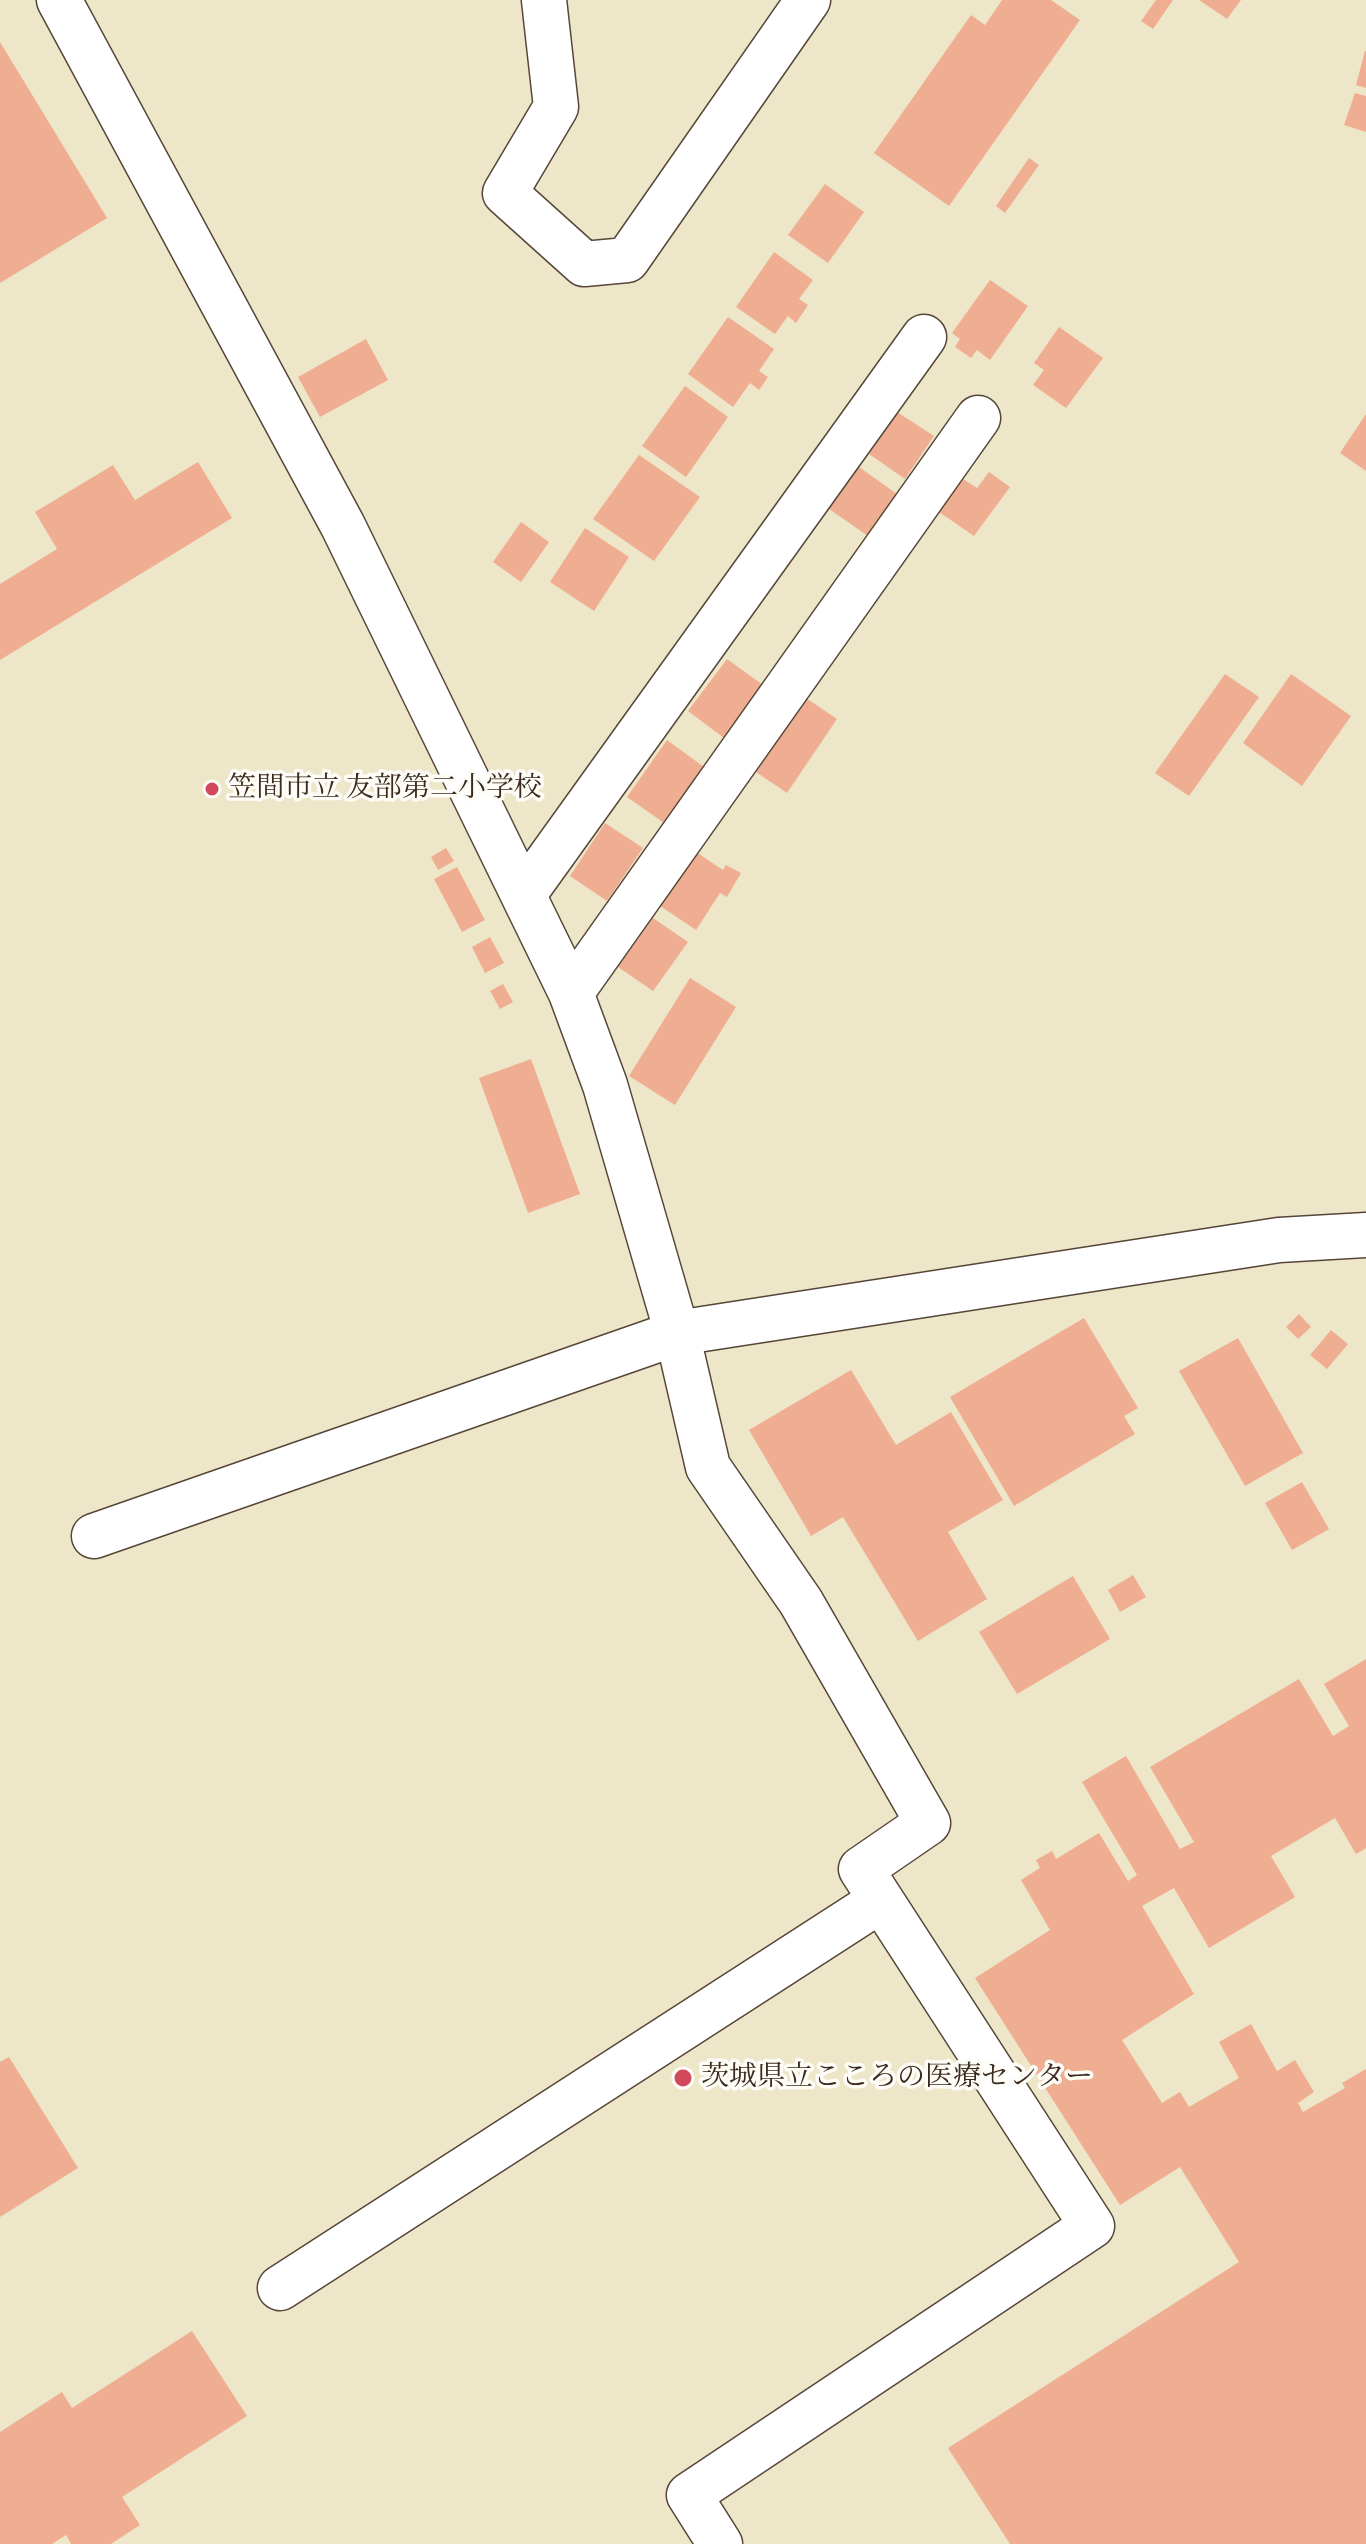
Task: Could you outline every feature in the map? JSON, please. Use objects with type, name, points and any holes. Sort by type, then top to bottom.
[{"type":"street","points":[[59,0],[343,526],[571,993],[605,1085],[677,1333],[708,1467],[801,1602],[928,1823],[861,1869],[1092,2226],[689,2495],[720,2544]]},
{"type":"street","points":[[544,0],[556,107],[505,193],[584,264],[627,260],[808,0]]},
{"type":"street","points":[[524,894],[924,337]]},
{"type":"street","points":[[571,993],[978,418]]},
{"type":"street","points":[[94,1536],[677,1333],[1279,1240],[1366,1235]]},
{"type":"street","points":[[280,2288],[881,1900]]},
{"type":"building","points":[[1002,0],[1051,0],[1080,20],[949,206],[874,153],[971,15],[985,25]]},
{"type":"building","points":[[1156,0],[1173,0],[1153,29],[1141,21]]},
{"type":"building","points":[[1199,0],[1241,0],[1227,19]]},
{"type":"building","points":[[0,42],[107,218],[0,283]]},
{"type":"building","points":[[1366,51],[1366,88],[1356,85]]},
{"type":"building","points":[[1355,93],[1366,96],[1366,132],[1344,125]]},
{"type":"building","points":[[1029,158],[1039,165],[1005,213],[996,206]]},
{"type":"building","points":[[825,184],[864,212],[828,263],[788,235]]},
{"type":"building","points":[[774,252],[813,280],[799,299],[808,305],[796,323],[788,316],[775,334],[736,307]]},
{"type":"building","points":[[990,280],[1028,306],[990,360],[977,350],[971,358],[955,347],[960,339],[952,333]]},
{"type":"building","points":[[728,317],[774,349],[759,371],[768,377],[759,390],[750,383],[733,407],[688,374]]},
{"type":"building","points":[[1059,327],[1103,358],[1066,408],[1033,385],[1044,370],[1034,363]]},
{"type":"building","points":[[366,339],[388,380],[320,417],[298,377]]},
{"type":"building","points":[[685,386],[728,417],[686,477],[642,446]]},
{"type":"building","points":[[897,412],[934,436],[905,479],[869,454]]},
{"type":"building","points":[[1366,414],[1366,471],[1340,453]]},
{"type":"building","points":[[639,455],[700,497],[654,561],[593,519]]},
{"type":"building","points":[[198,462],[232,518],[0,660],[0,584],[57,549],[35,512],[113,465],[135,500]]},
{"type":"building","points":[[859,467],[897,494],[868,536],[829,509]]},
{"type":"building","points":[[989,472],[1010,487],[974,536],[939,512],[963,479],[977,488]]},
{"type":"building","points":[[521,522],[549,542],[521,582],[493,562]]},
{"type":"building","points":[[585,528],[629,557],[594,611],[550,582]]},
{"type":"building","points":[[727,659],[763,685],[724,738],[688,711]]},
{"type":"building","points":[[1225,674],[1259,697],[1189,796],[1155,773]]},
{"type":"building","points":[[1291,674],[1351,716],[1302,786],[1243,743]]},
{"type":"building","points":[[806,698],[837,719],[787,793],[756,772]]},
{"type":"building","points":[[667,740],[704,767],[664,823],[627,797]]},
{"type":"building","points":[[605,823],[643,848],[607,901],[570,876]]},
{"type":"building","points":[[446,848],[454,861],[438,870],[431,857]]},
{"type":"building","points":[[696,852],[723,870],[726,865],[741,873],[727,897],[720,893],[696,930],[660,906]]},
{"type":"building","points":[[457,867],[485,920],[462,932],[434,879]]},
{"type":"building","points":[[653,918],[688,942],[653,991],[618,967]]},
{"type":"building","points":[[490,937],[504,963],[485,973],[472,947]]},
{"type":"building","points":[[690,978],[736,1007],[675,1105],[629,1076]]},
{"type":"building","points":[[503,984],[513,1002],[500,1009],[490,991]]},
{"type":"building","points":[[531,1059],[580,1194],[528,1213],[479,1078]]},
{"type":"building","points":[[1299,1314],[1311,1327],[1298,1339],[1286,1327]]},
{"type":"building","points":[[1084,1318],[1138,1408],[1124,1416],[1135,1434],[1014,1506],[950,1397]]},
{"type":"building","points":[[1331,1330],[1348,1344],[1327,1369],[1310,1355]]},
{"type":"building","points":[[1238,1338],[1303,1453],[1245,1486],[1179,1371]]},
{"type":"building","points":[[851,1370],[896,1445],[951,1412],[1003,1500],[948,1532],[987,1599],[918,1641],[843,1517],[811,1536],[749,1430]]},
{"type":"building","points":[[1302,1482],[1329,1529],[1292,1550],[1265,1503]]},
{"type":"building","points":[[1133,1575],[1146,1597],[1120,1612],[1108,1590]]},
{"type":"building","points":[[1073,1576],[1110,1639],[1017,1694],[979,1632]]},
{"type":"building","points":[[1366,1659],[1366,1848],[1356,1854],[1335,1818],[1271,1856],[1295,1897],[1209,1948],[1174,1888],[1142,1906],[1194,1994],[1122,2040],[1162,2103],[1180,2092],[1189,2107],[1239,2078],[1219,2042],[1251,2024],[1277,2071],[1295,2060],[1314,2092],[1298,2103],[1303,2112],[1345,2088],[1342,2083],[1366,2069],[1366,2544],[1010,2544],[948,2448],[1239,2262],[1180,2167],[1120,2205],[975,1978],[1050,1930],[1021,1880],[1040,1868],[1036,1860],[1052,1851],[1056,1859],[1099,1833],[1128,1881],[1137,1875],[1082,1782],[1126,1756],[1180,1849],[1194,1842],[1150,1767],[1299,1679],[1333,1736],[1349,1726],[1324,1684]]},
{"type":"building","points":[[9,2057],[78,2168],[0,2217],[0,2062]]},
{"type":"building","points":[[192,2331],[247,2416],[122,2497],[140,2525],[111,2544],[71,2544],[66,2535],[52,2544],[0,2544],[0,2432],[62,2392],[72,2408]]},
{"type":"place","name":"笠間市立 友部第二小学校","points":[[212,789]]},
{"type":"place","name":"茨城県立こころの医療センター","points":[[683,2078]]}]
